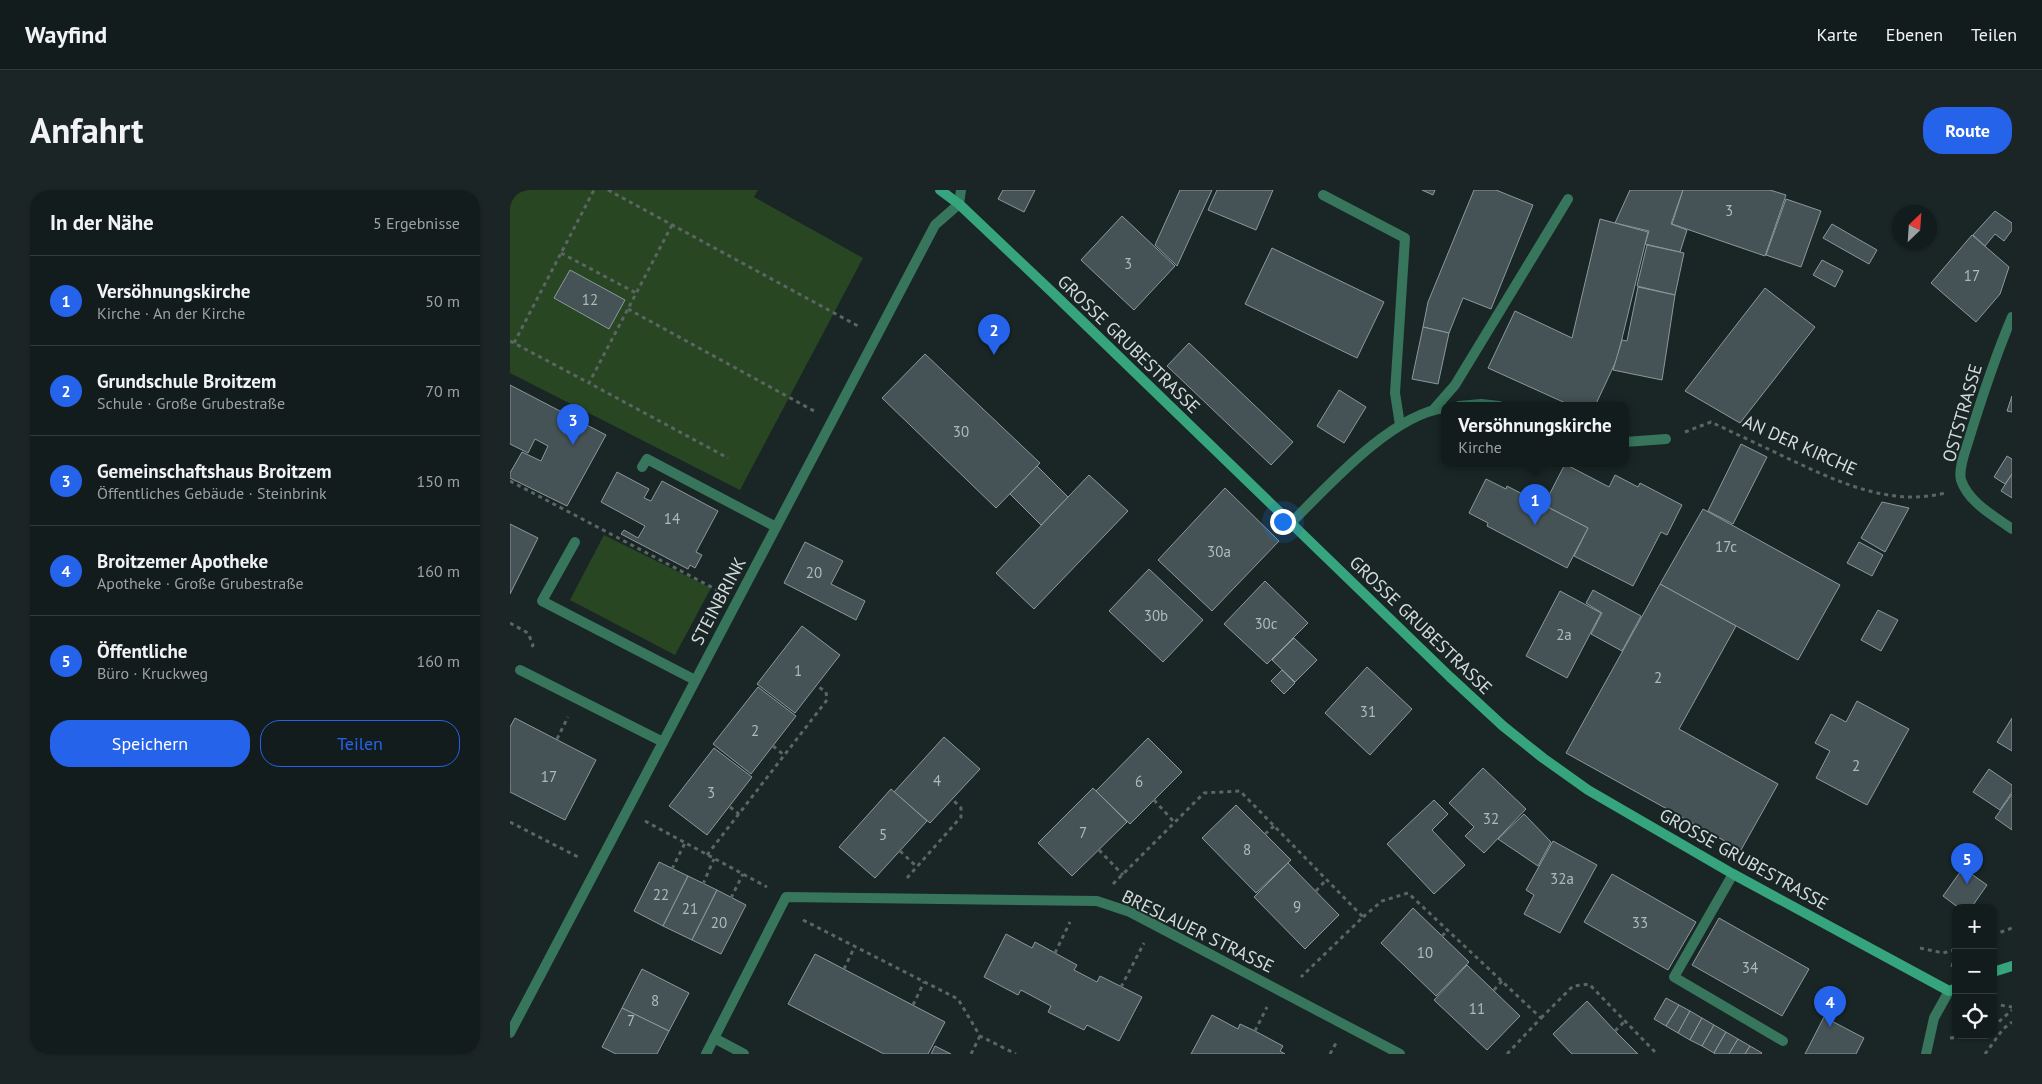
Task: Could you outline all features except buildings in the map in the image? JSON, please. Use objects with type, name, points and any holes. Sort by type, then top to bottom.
[{"type":"street","name":"GROSSE GRUBESTRASSE","points":[[940,190],[959,204],[1450,677],[1503,726],[1543,758],[1588,790],[1733,874],[1952,990]]},
{"type":"street","points":[[959,204],[961,190]]},
{"type":"street","points":[[1323,194],[1405,238],[1395,393],[1400,425]]},
{"type":"street","points":[[1434,409],[1455,385],[1568,199]]},
{"type":"street","name":"STEINBRINK","points":[[510,1034],[935,225],[959,204]]},
{"type":"street","name":"OSTSTRASSE","points":[[2012,317],[1986,381],[1962,462],[1960,477],[1965,488],[1976,503],[2012,529]]},
{"type":"street","points":[[1291,523],[1354,461],[1400,425],[1434,409],[1441,408]]},
{"type":"street","points":[[1629,442],[1666,440]]},
{"type":"street","points":[[642,467],[647,459],[776,527]]},
{"type":"street","points":[[575,542],[542,602],[695,680]]},
{"type":"street","points":[[520,670],[664,742]]},
{"type":"street","points":[[1733,874],[1674,977],[1783,1041]]},
{"type":"street","points":[[706,1054],[786,897]]},
{"type":"street","name":"BRESLAUER STRASSE","points":[[786,897],[1097,901],[1130,912],[1155,924],[1400,1054]]},
{"type":"street","points":[[1997,971],[2012,966]]},
{"type":"street","points":[[1926,1054],[1934,1018],[1952,990]]},
{"type":"street","points":[[714,1038],[744,1054]]},
{"type":"path","points":[[514,343],[594,190]]},
{"type":"path","points":[[608,190],[876,336]]},
{"type":"path","points":[[589,384],[672,225]]},
{"type":"path","points":[[561,253],[636,293]]},
{"type":"path","points":[[628,309],[832,421]]},
{"type":"path","points":[[510,341],[728,458]]},
{"type":"path","name":"AN DER KIRCHE","points":[[1666,440],[1710,422],[1834,480],[1864,490],[1893,495],[1933,496],[1965,488]]},
{"type":"path","points":[[510,481],[737,600]]},
{"type":"path","points":[[510,623],[528,633],[533,644],[520,670]]},
{"type":"path","points":[[707,855],[827,700],[826,692],[817,686]]},
{"type":"path","points":[[773,746],[784,755]]},
{"type":"path","points":[[1097,901],[1204,793],[1240,791],[1363,917]]},
{"type":"path","points":[[889,899],[961,817],[961,808],[952,799]]},
{"type":"path","points":[[1154,800],[1175,823]]},
{"type":"path","points":[[730,807],[739,814]]},
{"type":"path","points":[[626,812],[786,897]]},
{"type":"path","points":[[510,822],[598,867]]},
{"type":"path","points":[[1265,834],[1274,826]]},
{"type":"path","points":[[672,869],[685,843]]},
{"type":"path","points":[[1098,850],[1123,875]]},
{"type":"path","points":[[900,851],[917,867]]},
{"type":"path","points":[[703,884],[714,859]]},
{"type":"path","points":[[731,898],[742,874]]},
{"type":"path","points":[[1316,891],[1326,880]]},
{"type":"path","points":[[1285,992],[1382,900],[1408,892],[1541,1018]]},
{"type":"path","points":[[1055,953],[1081,901]]},
{"type":"path","points":[[780,908],[958,999],[980,1036],[1016,1054]]},
{"type":"path","points":[[1121,987],[1155,924]]},
{"type":"path","points":[[1997,934],[2012,928]]},
{"type":"path","points":[[1442,936],[1448,930]]},
{"type":"path","points":[[844,969],[855,946]]},
{"type":"path","points":[[1918,948],[1943,953],[1952,951]]},
{"type":"path","points":[[1494,990],[1502,981]]},
{"type":"path","points":[[913,1005],[924,982]]},
{"type":"path","points":[[1507,1054],[1573,986],[1589,984],[1657,1054]]},
{"type":"path","points":[[1997,1005],[2012,1009]]},
{"type":"path","points":[[1997,1023],[2012,1009]]},
{"type":"path","points":[[1615,1031],[1625,1021]]},
{"type":"path","points":[[1985,1054],[2003,1029],[2012,1022]]},
{"type":"path","points":[[971,1054],[980,1036]]},
{"type":"path","points":[[1930,1039],[1952,1037]]},
{"type":"green space","points":[[510,190],[758,190],[754,197],[863,258],[740,490],[510,373]]},
{"type":"green space","points":[[604,535],[711,588],[675,655],[570,600]]},
{"type":"place","name":"Grundschule Broitzem","points":[[994,355]]},
{"type":"place","name":"Gemeinschaftshaus Broitzem","points":[[573,445]]},
{"type":"place","name":"Versöhnungskirche","points":[[1535,525]]},
{"type":"place","name":"Öffentliche","points":[[1967,884]]},
{"type":"place","name":"Broitzemer Apotheke","points":[[1830,1027]]}]
